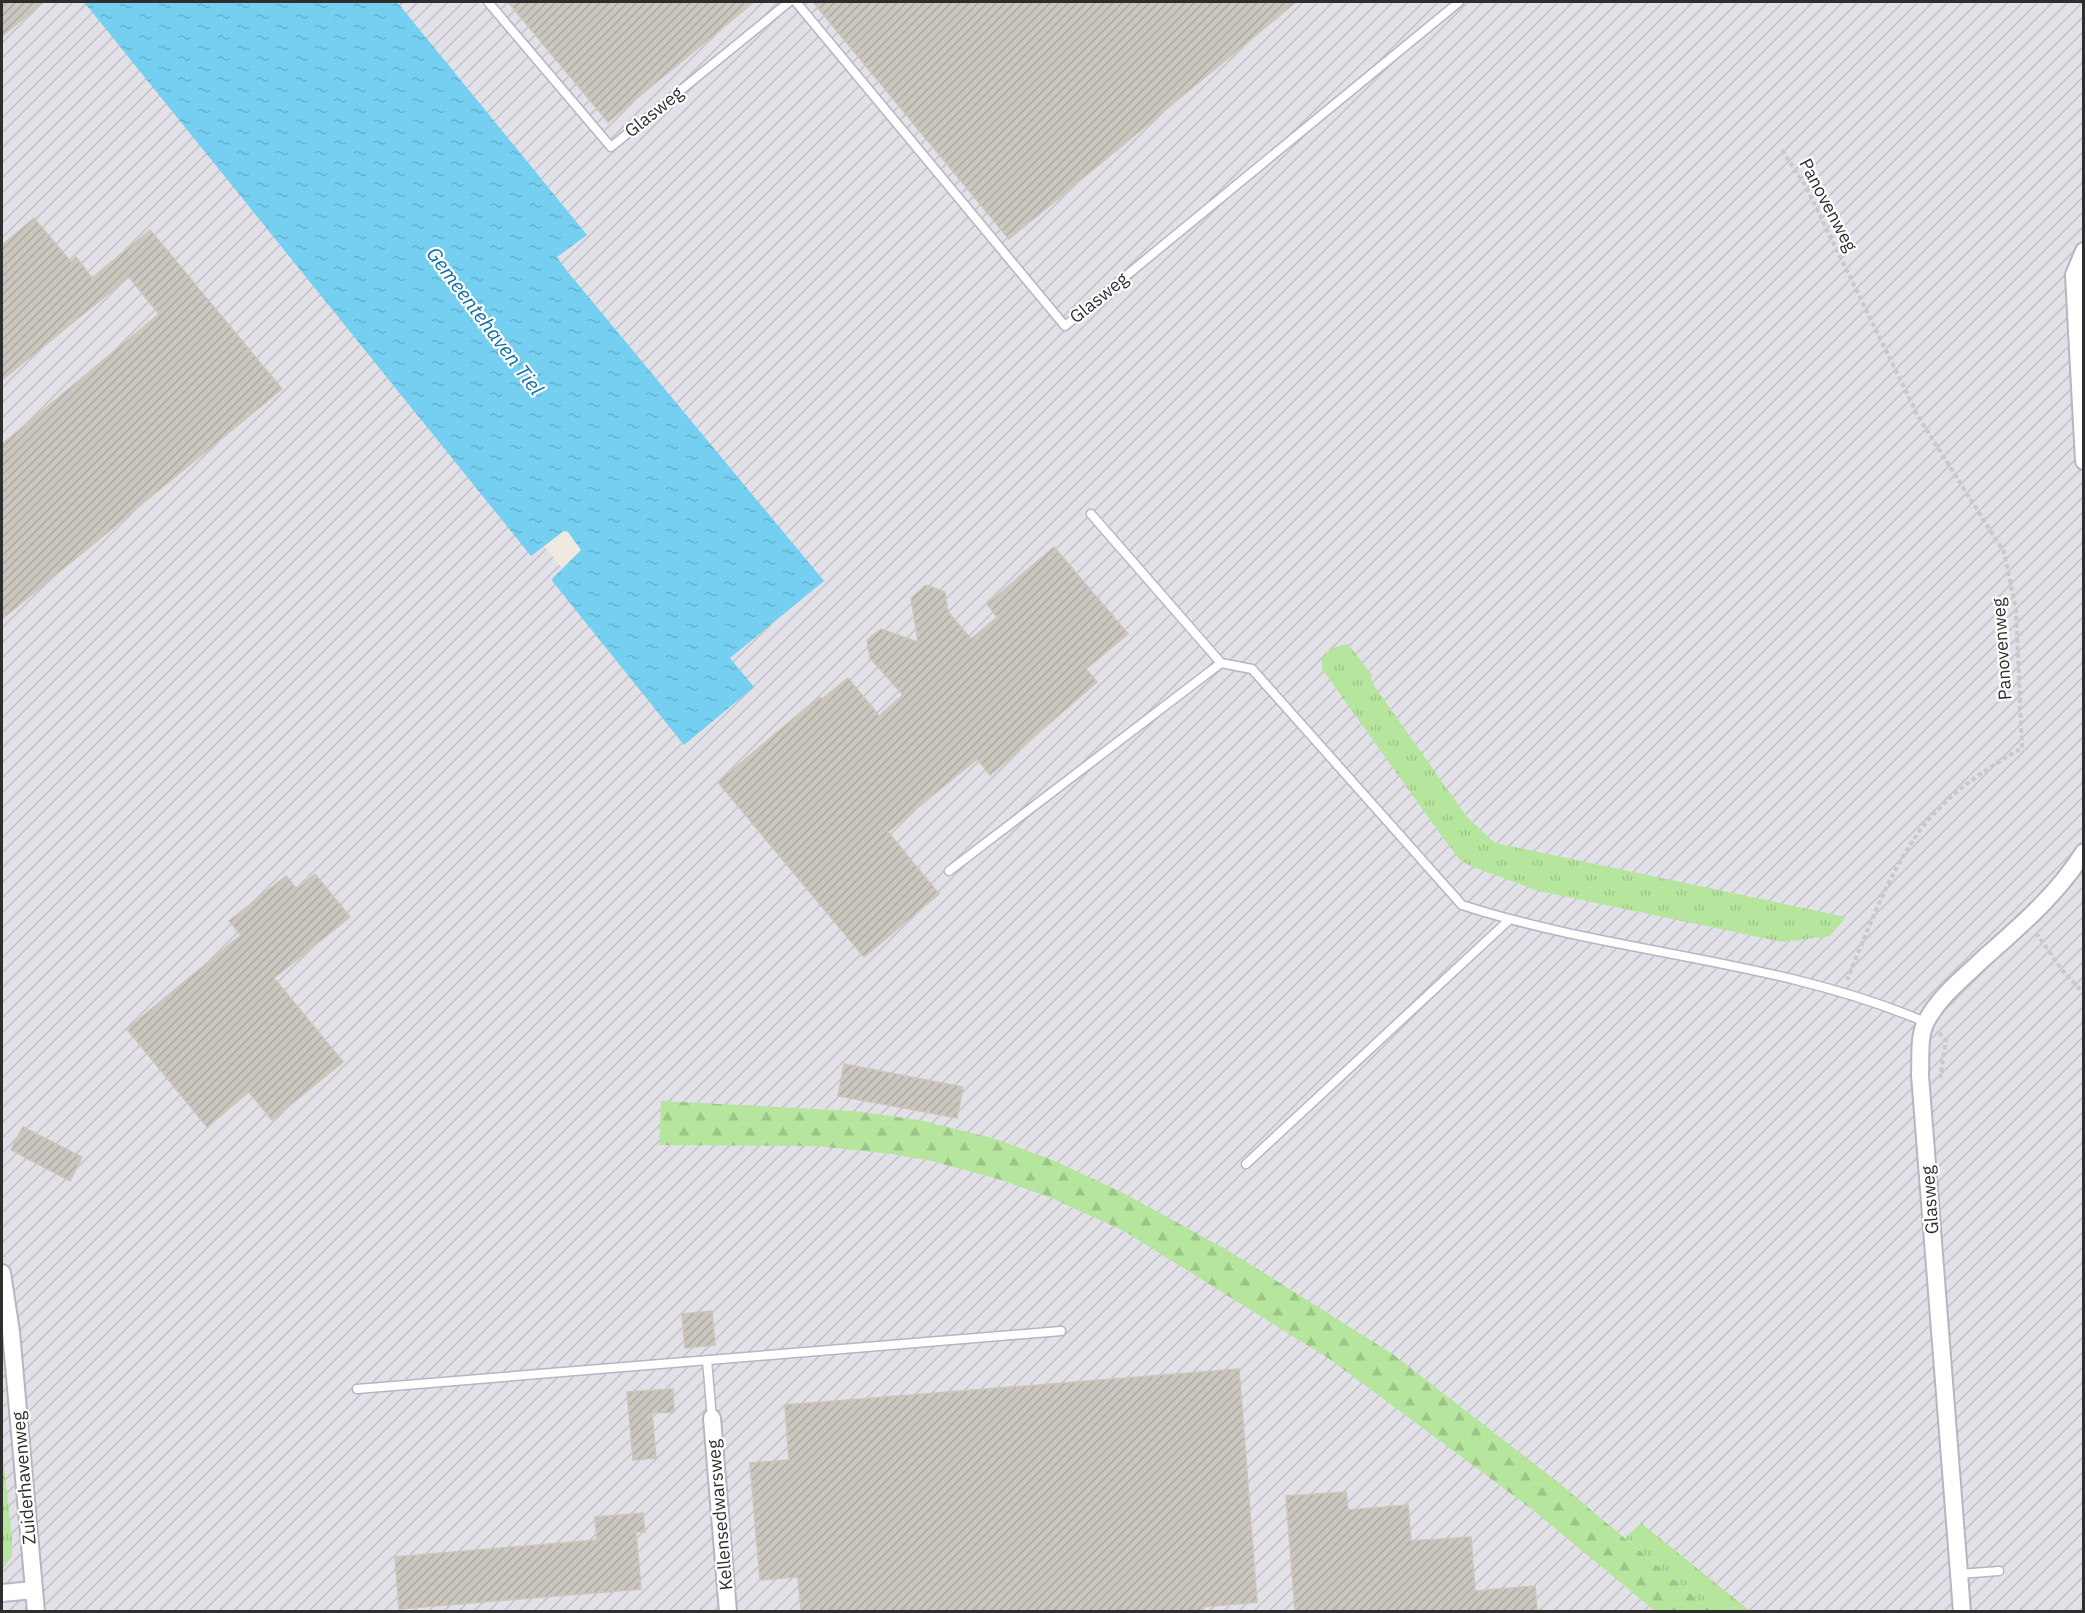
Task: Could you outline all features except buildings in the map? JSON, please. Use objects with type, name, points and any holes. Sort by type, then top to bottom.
[{"type":"street","points":[[2084,251],[2074,275],[2084,461]]},
{"type":"street","name":"Glasweg","points":[[1962,1611],[1920,1075],[1921,1045],[1925,1022],[1950,989],[2027,920],[2066,880],[2084,852]]},
{"type":"street","name":"Zuiderhavenweg","points":[[2,1273],[11,1332],[36,1611]]},
{"type":"street","name":"Kellensedwarsweg","points":[[712,1418],[728,1611]]},
{"type":"street","points":[[2,1593],[34,1590]]},
{"type":"lane","name":"Glasweg","points":[[488,2],[611,147],[789,2]]},
{"type":"lane","name":"Glasweg","points":[[796,2],[1065,326],[1459,2]]},
{"type":"lane","points":[[1091,513],[1221,663],[1252,669],[1462,905],[1509,920],[1842,992],[1882,1004],[1925,1022]]},
{"type":"lane","points":[[949,871],[1221,663]]},
{"type":"lane","points":[[1246,1164],[1509,920]]},
{"type":"lane","points":[[357,1389],[1061,1331]]},
{"type":"lane","points":[[707,1360],[712,1418]]},
{"type":"lane","points":[[1959,1574],[1999,1571]]},
{"type":"path","name":"Panovenweg","points":[[1782,150],[1806,187],[1919,418],[2004,552],[2016,609],[2022,748],[1990,766],[1958,792],[1920,831],[1888,884],[1842,992]]},
{"type":"path","points":[[2027,920],[2062,970],[2084,994]]},
{"type":"shaded area","points":[[2,2],[110,2],[684,721],[528,263],[379,2],[2083,2],[2083,1611],[2,1612]]},
{"type":"green space","points":[[1348,644],[1372,675],[1371,680],[1375,687],[1467,817],[1495,843],[1846,917],[1830,936],[1782,942],[1539,891],[1470,866],[1460,860],[1441,835],[1322,669],[1323,658],[1328,651]]},
{"type":"green space","points":[[661,1101],[854,1111],[919,1120],[996,1139],[1055,1161],[1125,1194],[1229,1251],[1394,1355],[1559,1483],[1711,1611],[1655,1611],[1533,1510],[1331,1360],[1124,1231],[1049,1197],[998,1179],[931,1161],[892,1154],[816,1146],[659,1145]]},
{"type":"green space","points":[[2,1447],[12,1556],[2,1569]]},
{"type":"green space","points":[[1641,1523],[1750,1611],[1711,1611],[1625,1538]]},
{"type":"water","name":"Gemeentehaven Tiel","points":[[84,2],[397,2],[587,235],[557,257],[567,271],[824,581],[730,658],[754,687],[684,745],[553,582],[552,579],[581,550],[568,532],[564,531],[531,556]]}]
